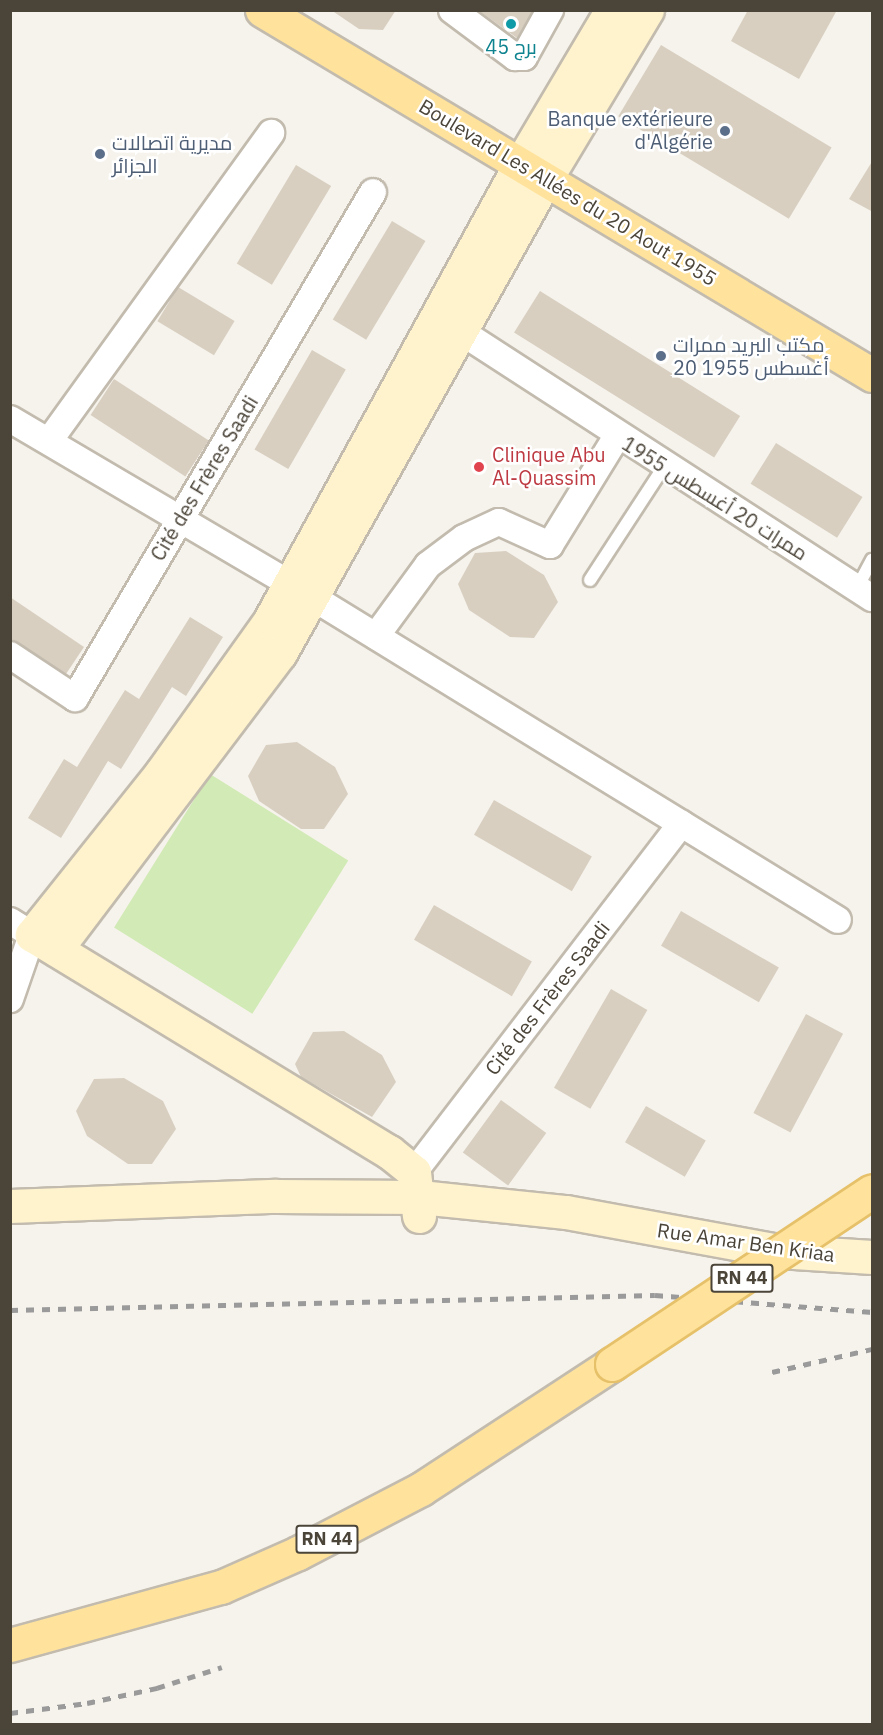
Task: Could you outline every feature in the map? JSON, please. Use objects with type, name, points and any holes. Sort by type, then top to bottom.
[{"type":"main road","name":"Boulevard Les Allées du 20 Aout 1955","points":[[262,10],[539,162],[873,352]]},
{"type":"main road","name":"Boulevard Les Allées du 20 Aout 1955","points":[[301,10],[873,375]]},
{"type":"main road","points":[[417,1195],[389,1152],[33,935],[225,687],[269,622],[300,591],[539,162],[612,10]]},
{"type":"main road","points":[[539,162],[647,10]]},
{"type":"main road","name":"RN 44","points":[[10,1645],[220,1587],[298,1553],[421,1489],[873,1191]]},
{"type":"main road","points":[[10,1206],[276,1196],[417,1195]]},
{"type":"main road","points":[[10,1225],[131,1218],[417,1195]]},
{"type":"main road","name":"Rue Amar Ben Kriaa","points":[[417,1195],[621,1222],[778,1251],[873,1257]]},
{"type":"street","points":[[452,10],[515,57],[529,52],[550,10]]},
{"type":"street","points":[[49,441],[271,133]]},
{"type":"street","name":"Cité des Frères Saadi","points":[[10,655],[75,698],[373,192]]},
{"type":"street","name":"ممرات 20 أغسطس 1955","points":[[449,325],[617,436],[865,593]]},
{"type":"street","points":[[10,419],[376,636],[838,920]]},
{"type":"street","points":[[376,636],[428,564],[464,538],[499,522],[550,545],[617,436]]},
{"type":"street","name":"Cité des Frères Saadi","points":[[417,1195],[681,824]]},
{"type":"street","points":[[10,999],[33,935]]},
{"type":"lane","points":[[590,580],[665,465]]},
{"type":"lane","points":[[865,593],[873,560]]},
{"type":"green space","points":[[210,774],[348,860],[252,1014],[114,927]]},
{"type":"building","points":[[331,10],[396,10],[383,30],[359,29]]},
{"type":"building","points":[[478,10],[533,10],[517,38]]},
{"type":"building","points":[[748,10],[837,10],[799,79],[731,41]]},
{"type":"building","name":"Banque extérieure d'Algérie","points":[[661,45],[832,147],[789,219],[618,116]]},
{"type":"building","points":[[873,160],[873,212],[849,199]]},
{"type":"building","points":[[296,165],[331,186],[272,285],[237,264]]},
{"type":"building","points":[[392,221],[425,241],[366,340],[333,320]]},
{"type":"building","points":[[178,287],[235,321],[214,355],[157,321]]},
{"type":"building","points":[[540,291],[740,416],[714,458],[514,333]]},
{"type":"building","points":[[312,350],[346,370],[288,469],[254,450]]},
{"type":"building","points":[[114,379],[209,441],[185,477],[91,415]]},
{"type":"building","points":[[776,443],[863,497],[837,538],[751,484]]},
{"type":"building","points":[[506,551],[544,575],[558,602],[534,638],[510,637],[469,610],[458,584],[475,553]]},
{"type":"building","points":[[10,597],[84,647],[66,674],[10,640]]},
{"type":"building","points":[[190,617],[223,637],[186,696],[172,687],[121,769],[108,761],[61,838],[28,818],[64,759],[77,767],[125,690],[139,699]]},
{"type":"building","points":[[297,742],[335,767],[348,794],[324,829],[301,829],[259,801],[248,776],[266,745]]},
{"type":"building","points":[[494,800],[592,856],[572,891],[474,835]]},
{"type":"building","points":[[434,905],[532,962],[512,996],[414,940]]},
{"type":"building","points":[[681,911],[779,967],[759,1002],[661,946]]},
{"type":"building","points":[[611,989],[647,1010],[590,1109],[554,1088]]},
{"type":"building","points":[[806,1014],[843,1034],[791,1133],[753,1113]]},
{"type":"building","points":[[344,1031],[382,1055],[396,1082],[372,1117],[301,1077],[295,1064],[313,1032]]},
{"type":"building","points":[[124,1078],[163,1101],[176,1129],[152,1164],[128,1164],[87,1136],[76,1111],[94,1079]]},
{"type":"building","points":[[501,1100],[546,1133],[508,1186],[463,1153]]},
{"type":"building","points":[[646,1106],[706,1140],[685,1177],[625,1142]]},
{"type":"railway","points":[[10,1310],[655,1295],[872,1312]]},
{"type":"railway","points":[[772,1372],[872,1349]]},
{"type":"railway","points":[[10,1713],[87,1703],[157,1688],[222,1667]]},
{"type":"place","name":"برج 45","points":[[511,24]]},
{"type":"place","name":"Banque extérieure d'Algérie","points":[[725,131]]},
{"type":"place","name":"مديرية اتصالات الجزائر","points":[[100,154]]},
{"type":"place","name":"مكتب البريد ممرات 20 أغسطس 1955","points":[[661,356]]},
{"type":"place","name":"Clinique Abu Al-Quassim","points":[[479,467]]}]
